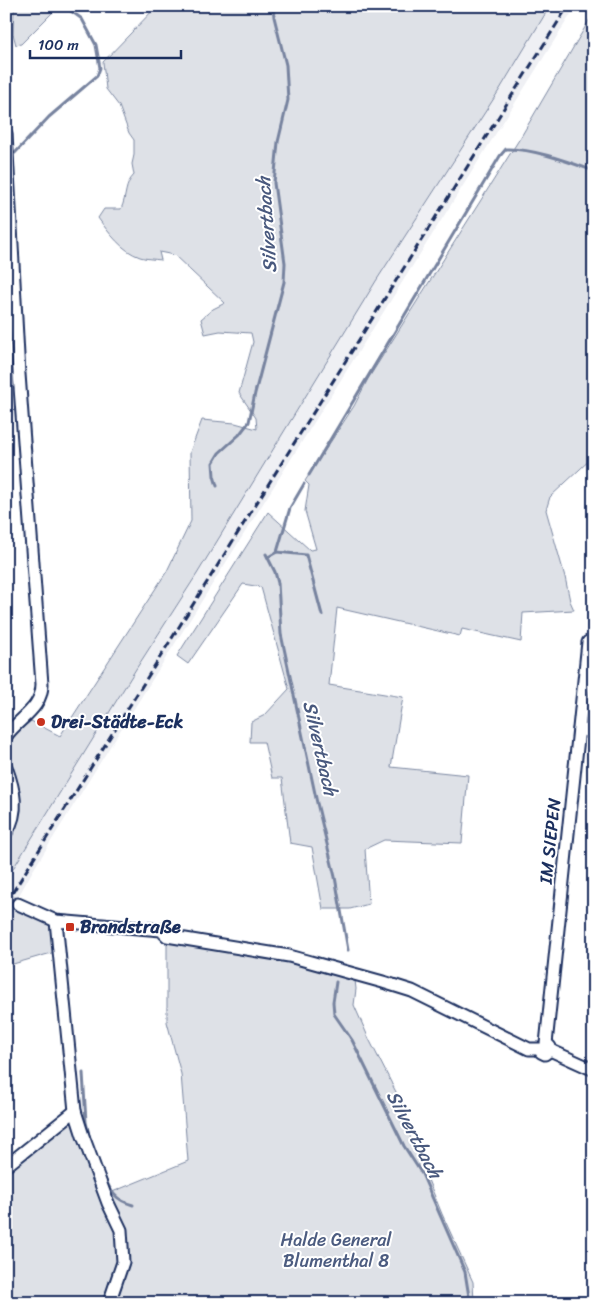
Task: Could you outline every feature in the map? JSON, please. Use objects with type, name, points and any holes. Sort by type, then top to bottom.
[{"type":"street","points":[[6,134],[20,383],[42,684],[39,701],[6,736]]},
{"type":"street","name":"IM SIEPEN","points":[[545,1048],[588,642]]},
{"type":"street","points":[[579,730],[594,731]]},
{"type":"street","points":[[6,766],[15,799],[15,810],[6,833]]},
{"type":"street","points":[[18,904],[56,920],[160,930],[167,936],[298,958],[412,991],[529,1050],[545,1048],[594,1070]]},
{"type":"street","points":[[56,920],[76,1111],[83,1136],[121,1230],[123,1262],[109,1303]]},
{"type":"street","points":[[6,1166],[76,1111]]},
{"type":"shaded area","points":[[550,6],[576,6],[91,777],[32,872],[6,919],[6,880],[197,574],[376,281],[500,89]]},
{"type":"green space","points":[[14,6],[59,6],[21,44],[16,45],[13,34]]},
{"type":"green space","points":[[157,6],[550,6],[500,89],[376,281],[197,574],[6,880],[6,842],[15,828],[18,815],[14,775],[6,751],[9,742],[15,733],[31,721],[60,736],[167,571],[191,521],[190,452],[202,420],[235,423],[257,429],[256,418],[239,393],[253,342],[251,333],[220,331],[205,334],[201,319],[213,309],[225,303],[174,255],[159,252],[161,260],[142,258],[133,254],[116,241],[98,218],[104,209],[121,209],[127,187],[134,175],[132,164],[134,140],[129,133],[119,106],[106,89],[103,62]]},
{"type":"green space","points":[[594,12],[594,456],[550,497],[546,510],[574,610],[523,613],[521,642],[462,629],[460,636],[337,608],[329,685],[403,697],[391,767],[468,775],[462,843],[384,840],[365,849],[369,904],[350,909],[323,909],[312,847],[290,843],[282,778],[272,778],[264,742],[250,742],[251,722],[265,715],[289,689],[261,587],[243,584],[188,664],[177,656],[268,512],[310,550],[316,549],[305,511],[309,485],[305,481],[354,406],[368,379],[522,135]]},
{"type":"green space","points":[[13,908],[49,924],[55,952],[6,966],[6,919]]},
{"type":"green space","name":"Halde General Blumenthal 8","points":[[167,936],[289,957],[355,980],[354,1005],[396,1092],[408,1131],[442,1214],[473,1282],[474,1303],[6,1303],[6,1169],[71,1121],[100,1197],[188,1161],[181,1074],[167,1022]]},
{"type":"waterway","points":[[15,153],[49,117],[97,76],[100,68],[96,45],[82,19],[64,6]]},
{"type":"waterway","name":"Silvertbach","points":[[217,486],[213,463],[219,453],[239,435],[249,422],[284,282],[285,263],[274,183],[278,142],[288,100],[286,65],[273,6]]},
{"type":"waterway","points":[[309,475],[500,156],[506,149],[539,153],[594,171]]},
{"type":"waterway","points":[[268,557],[277,552],[290,508],[304,484]]},
{"type":"waterway","points":[[277,552],[306,555],[322,615]]},
{"type":"waterway","name":"Silvertbach","points":[[266,554],[278,583],[281,634],[317,803],[335,877],[348,950]]},
{"type":"waterway","name":"Silvertbach","points":[[336,982],[333,1002],[334,1014],[352,1040],[404,1146],[422,1174],[465,1272],[470,1303]]},
{"type":"waterway","points":[[83,1073],[86,1122],[90,1139]]},
{"type":"waterway","points":[[104,1176],[114,1195],[122,1201],[133,1205]]},
{"type":"tunnel","points":[[6,897],[18,904]]},
{"type":"railway","points":[[6,903],[568,6]]},
{"type":"place","name":"Drei-Städte-Eck","points":[[41,722]]},
{"type":"place","name":"Brandstraße","points":[[70,927]]}]
